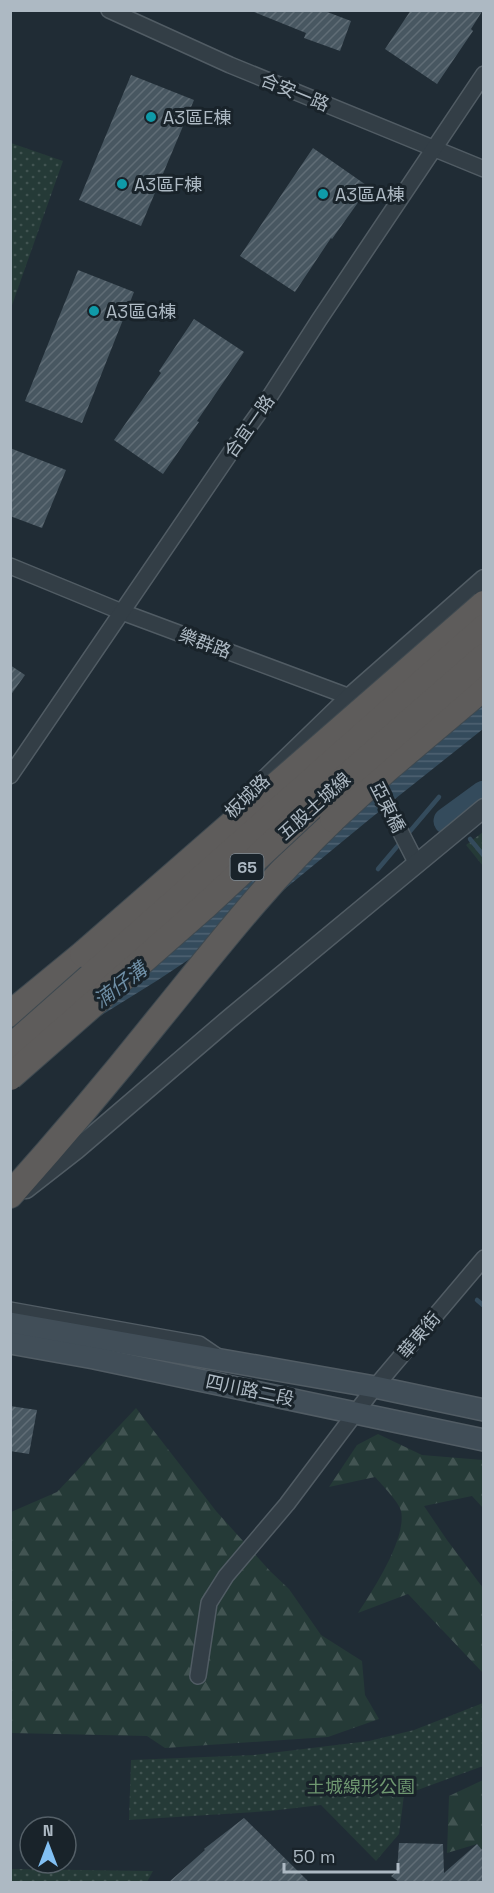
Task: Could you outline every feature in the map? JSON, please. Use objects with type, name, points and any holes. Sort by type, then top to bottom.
[{"type":"highway","points":[[10,1013],[83,954],[483,604]]},
{"type":"highway","name":"五股土城線","points":[[10,1048],[483,628]]},
{"type":"highway","name":"五股土城線","points":[[10,1077],[206,906],[307,812],[483,657]]},
{"type":"highway","points":[[10,1195],[88,1107],[240,918],[307,844],[387,769],[483,687]]},
{"type":"main road","name":"四川路二段","points":[[10,1323],[375,1387],[483,1410]]},
{"type":"main road","name":"四川路二段","points":[[12,1346],[55,1351],[483,1440]]},
{"type":"street","name":"合安一路","points":[[109,10],[230,65],[483,169]]},
{"type":"street","name":"合宜一路","points":[[10,776],[263,407],[483,74]]},
{"type":"street","name":"樂群路","points":[[10,566],[122,612],[350,696]]},
{"type":"street","name":"板城路","points":[[10,1013],[176,864],[350,696],[483,579]]},
{"type":"street","name":"亞東橋","points":[[350,696],[361,754],[417,864]]},
{"type":"street","points":[[10,1202],[76,1150],[229,1019],[483,808]]},
{"type":"street","name":"華東街","points":[[198,1676],[209,1603],[226,1576],[287,1504],[375,1387],[483,1258]]},
{"type":"street","points":[[10,1310],[199,1344],[223,1361]]},
{"type":"green space","points":[[11,143],[63,161],[11,308]]},
{"type":"green space","points":[[483,832],[483,866],[466,845]]},
{"type":"green space","points":[[136,1408],[216,1511],[289,1589],[321,1635],[362,1661],[365,1695],[379,1719],[328,1737],[165,1748],[147,1736],[11,1733],[11,1512],[57,1492]]},
{"type":"green space","points":[[378,1434],[422,1455],[483,1460],[483,1508],[472,1496],[424,1506],[483,1588],[483,1673],[408,1594],[358,1613],[380,1578],[394,1549],[399,1535],[401,1511],[394,1498],[375,1477],[329,1487],[357,1445]]},
{"type":"green space","name":"土城線形公園","points":[[483,1703],[483,1766],[404,1795],[399,1834],[376,1861],[321,1805],[270,1811],[129,1820],[131,1760],[254,1755],[369,1741],[414,1730]]},
{"type":"green space","points":[[483,1780],[483,1851],[477,1844],[447,1853],[449,1796]]},
{"type":"green space","points":[[11,1869],[18,1869],[18,1875],[78,1875],[78,1870],[153,1871],[147,1882],[11,1882]]},
{"type":"water","points":[[483,655],[483,729],[241,925],[76,1031]]},
{"type":"building","points":[[249,10],[322,10],[351,21],[340,51],[304,38],[306,33]]},
{"type":"building","points":[[411,10],[483,10],[471,29],[473,31],[437,84],[385,49]]},
{"type":"building","points":[[131,75],[194,100],[141,226],[79,200]]},
{"type":"building","points":[[313,148],[369,187],[295,292],[240,256]]},
{"type":"building","points":[[78,270],[134,292],[82,423],[25,401]]},
{"type":"building","points":[[194,319],[244,352],[163,474],[114,440],[161,373],[159,371]]},
{"type":"building","points":[[10,448],[66,470],[42,528],[10,516]]},
{"type":"building","points":[[10,665],[25,675],[10,696]]},
{"type":"building","points":[[10,1406],[37,1410],[29,1454],[10,1451]]},
{"type":"building","points":[[244,1818],[309,1882],[169,1882],[204,1849]]},
{"type":"building","points":[[399,1843],[443,1844],[444,1873],[477,1844],[483,1851],[483,1882],[399,1882],[391,1876],[397,1871]]},
{"type":"waterway","name":"湳仔溝","points":[[447,821],[484,794]]},
{"type":"waterway","points":[[378,869],[439,797]]},
{"type":"waterway","points":[[470,839],[484,856]]},
{"type":"waterway","points":[[477,1300],[484,1306]]},
{"type":"place","name":"A3區E棟","points":[[151,117]]},
{"type":"place","name":"A3區F棟","points":[[122,184]]},
{"type":"place","name":"A3區A棟","points":[[323,194]]},
{"type":"place","name":"A3區G棟","points":[[94,311]]}]
